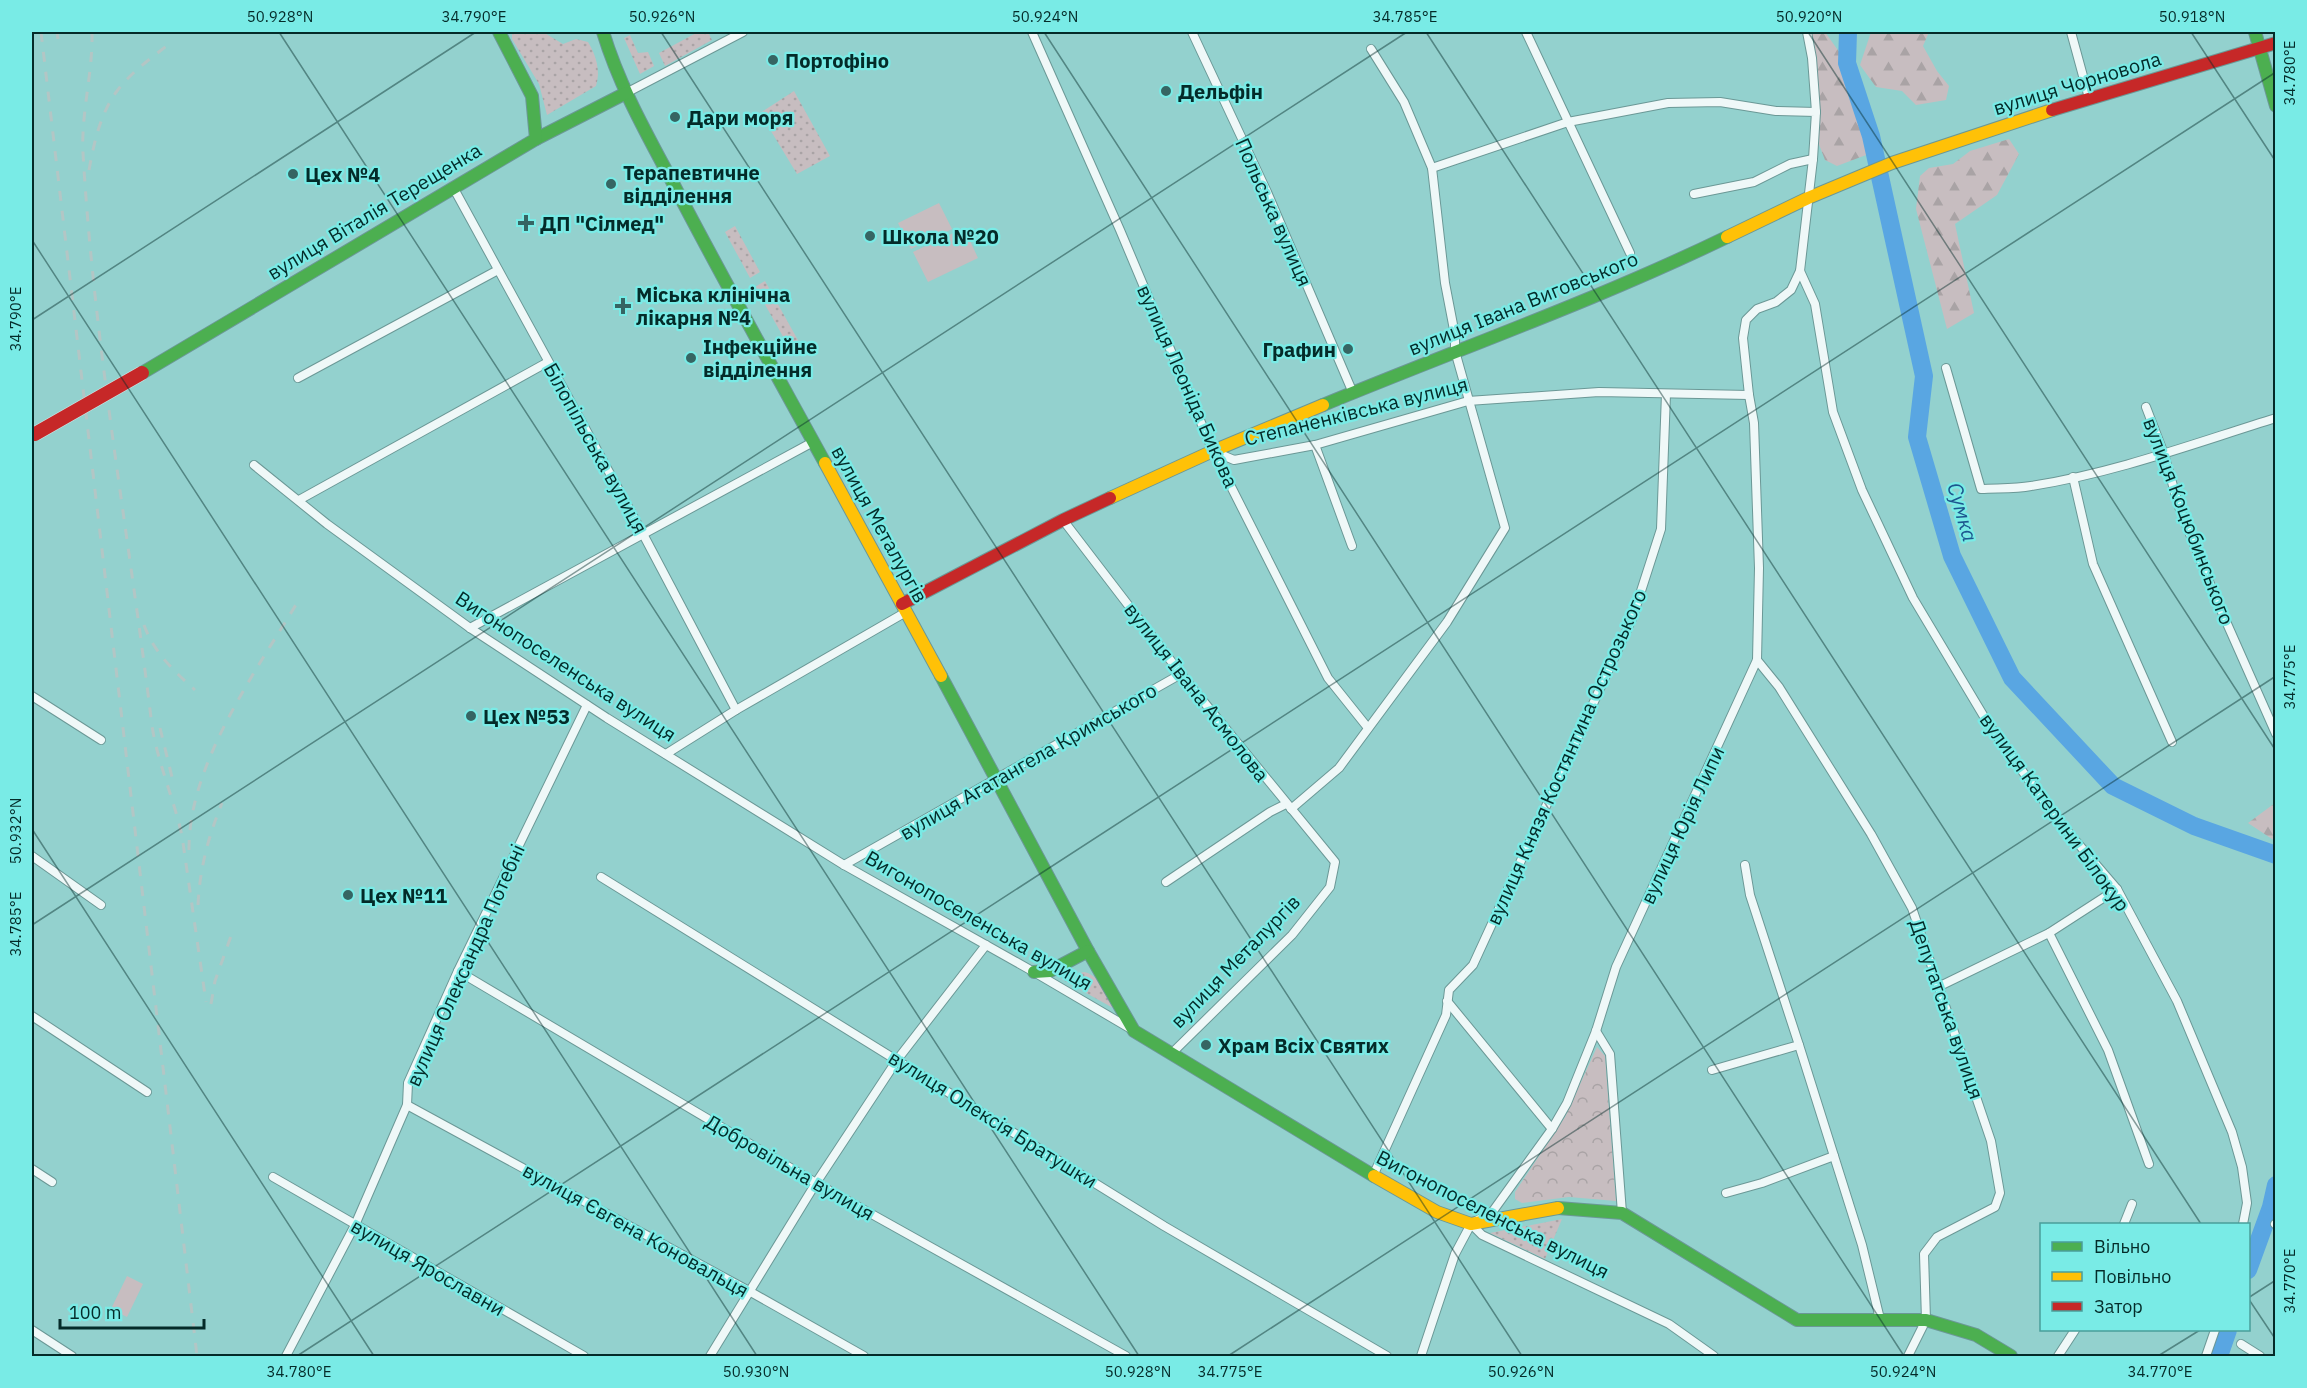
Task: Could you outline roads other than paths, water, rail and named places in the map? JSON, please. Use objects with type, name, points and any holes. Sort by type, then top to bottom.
[{"type":"main road","points":[[499,32],[532,96],[536,139]]},
{"type":"main road","name":"вулиця Металургів","points":[[603,32],[613,65],[626,93],[997,778],[1088,951],[1134,1031]]},
{"type":"main road","points":[[2255,32],[2276,106]]},
{"type":"main road","name":"вулиця Чорновола","points":[[1844,183],[1892,163],[2089,98],[2276,43]]},
{"type":"main road","name":"вулиця Віталія Терещенка","points":[[33,436],[453,187],[536,139],[626,93]]},
{"type":"main road","name":"вулиця Івана Виговського","points":[[1213,451],[1455,351],[1597,296],[1844,183]]},
{"type":"main road","points":[[904,608],[1063,520],[1213,451]]},
{"type":"main road","points":[[1034,972],[1050,971],[1088,951]]},
{"type":"main road","name":"Вигонопоселенська вулиця","points":[[1134,1031],[1372,1176],[1437,1212],[1471,1224]]},
{"type":"main road","points":[[1471,1224],[1547,1209],[1566,1208],[1622,1213],[1797,1320],[1926,1320],[1976,1335],[2011,1356]]},
{"type":"street","name":"вулиця Віталія Терещенка","points":[[626,93],[743,32]]},
{"type":"street","name":"вулиця Леоніда Бикова","points":[[1032,32],[1113,214],[1213,451],[1328,678],[1368,728]]},
{"type":"street","name":"Польська вулиця","points":[[1192,32],[1267,192],[1353,393]]},
{"type":"street","points":[[1526,32],[1630,253]]},
{"type":"street","points":[[1800,271],[1816,112],[1812,58],[1807,32]]},
{"type":"street","points":[[2071,32],[2089,98]]},
{"type":"street","points":[[1166,882],[1270,812],[1289,806],[1339,768],[1447,622],[1506,528],[1455,351],[1455,335],[1445,283],[1432,168],[1404,102],[1371,49]]},
{"type":"street","points":[[1432,168],[1568,122],[1668,103],[1720,102],[1776,111],[1816,112]]},
{"type":"street","points":[[1694,194],[1754,182],[1790,164],[1813,159]]},
{"type":"street","name":"Білопільська вулиця","points":[[453,187],[643,534],[736,710]]},
{"type":"street","points":[[298,378],[498,270]]},
{"type":"street","name":"вулиця Юрія Липи","points":[[1421,1356],[1455,1254],[1471,1224],[1493,1211],[1552,1129],[1567,1103],[1596,1031],[1617,967],[1757,660],[1759,568],[1754,423],[1743,338],[1746,320],[1757,309],[1776,302],[1791,290],[1800,271]]},
{"type":"street","name":"вулиця Катерини Білокур","points":[[1800,271],[1815,304],[1833,412],[1862,490],[1913,598],[1989,725],[2057,819],[2117,889],[2177,1001],[2232,1132],[2244,1176],[2247,1203],[2243,1223]]},
{"type":"street","points":[[299,500],[548,362]]},
{"type":"street","points":[[1946,368],[1981,489],[2030,486],[2073,477],[2164,454],[2275,420]]},
{"type":"street","name":"Степаненківська вулиця","points":[[1213,451],[1234,460],[1315,445],[1468,401],[1599,392],[1749,395]]},
{"type":"street","name":"вулиця Князя Костянтина Острозького","points":[[1372,1176],[1446,1015],[1449,990],[1473,965],[1632,619],[1660,529],[1666,394]]},
{"type":"street","name":"вулиця Коцюбинського","points":[[2146,407],[2164,454],[2179,507],[2217,602],[2276,734]]},
{"type":"street","points":[[470,628],[813,442]]},
{"type":"street","points":[[1315,445],[1352,546]]},
{"type":"street","name":"Вигонопоселенська вулиця","points":[[254,465],[327,524],[470,628],[587,705],[844,865],[1134,1031]]},
{"type":"street","points":[[2073,477],[2093,564],[2172,742]]},
{"type":"street","name":"вулиця Івана Асмолова","points":[[1063,520],[1181,674],[1335,862]]},
{"type":"street","points":[[666,754],[904,608]]},
{"type":"street","name":"Депутатська вулиця","points":[[1757,660],[1779,687],[1871,834],[1912,908],[1991,1141],[2000,1193],[1995,1207],[1937,1237],[1924,1254],[1926,1320],[1908,1356]]},
{"type":"street","name":"вулиця Агатангела Кримського","points":[[844,865],[1181,674]]},
{"type":"street","points":[[32,696],[101,740]]},
{"type":"street","name":"вулиця Олександра Потебні","points":[[286,1356],[355,1225],[407,1106],[408,1083],[458,971],[587,705]]},
{"type":"street","points":[[32,856],[101,905]]},
{"type":"street","name":"вулиця Металургів","points":[[1173,1053],[1292,935],[1330,887],[1335,862]]},
{"type":"street","points":[[1745,865],[1750,895],[1862,1245],[1880,1319]]},
{"type":"street","name":"вулиця Олексія Братушки","points":[[601,877],[1164,1226],[1387,1356]]},
{"type":"street","points":[[1940,986],[2049,933],[2117,889]]},
{"type":"street","points":[[2049,933],[2108,1050],[2149,1164]]},
{"type":"street","points":[[710,1356],[816,1183],[897,1060],[986,945]]},
{"type":"street","name":"Добровільна вулиця","points":[[458,971],[816,1183],[1126,1356]]},
{"type":"street","points":[[1447,1001],[1552,1129]]},
{"type":"street","points":[[32,1016],[147,1092]]},
{"type":"street","points":[[1596,1031],[1610,1054],[1622,1213]]},
{"type":"street","points":[[1712,1070],[1799,1045]]},
{"type":"street","name":"вулиця Євгена Коновальця","points":[[407,1106],[749,1291],[864,1356]]},
{"type":"street","points":[[1726,1193],[1762,1183],[1834,1156]]},
{"type":"street","points":[[32,1169],[52,1182]]},
{"type":"street","name":"вулиця Ярославни","points":[[273,1177],[584,1356]]},
{"type":"street","points":[[2124,1223],[2132,1204]]},
{"type":"street","name":"Вигонопоселенська вулиця","points":[[1471,1224],[1482,1235],[1669,1324],[1714,1356]]},
{"type":"street","points":[[32,1330],[72,1356]]},
{"type":"street","points":[[2058,1356],[2074,1331]]},
{"type":"street","points":[[2206,1356],[2214,1331]]},
{"type":"street","points":[[2241,1344],[2260,1356]]},
{"type":"waterway","name":"Сумка","points":[[1848,32],[1847,63],[1871,136],[1924,376],[1917,437],[1952,556],[2012,678],[2113,786],[2194,826],[2276,855]]},
{"type":"waterway","points":[[2250,1265],[2271,1207],[2276,1185]]},
{"type":"waterway","points":[[2219,1356],[2228,1331]]},
{"type":"railway","points":[[41,32],[197,1356]]},
{"type":"railway","points":[[57,32],[58,39]]},
{"type":"railway","points":[[92,32],[83,153],[95,297],[152,726],[182,836],[206,1002]]},
{"type":"railway","points":[[89,170],[98,129],[111,100],[129,77],[173,41]]},
{"type":"railway","points":[[189,850],[192,817],[200,784],[212,751],[246,687],[300,598]]},
{"type":"railway","points":[[144,625],[159,653],[195,690]]},
{"type":"railway","points":[[160,728],[172,777]]},
{"type":"railway","points":[[198,905],[206,853],[222,803]]},
{"type":"railway","points":[[211,1004],[215,981],[231,936]]},
{"type":"place","name":"Портофіно","points":[[773,60]]},
{"type":"place","name":"Дельфін","points":[[1166,91]]},
{"type":"place","name":"Дари моря","points":[[675,117]]},
{"type":"place","name":"Цех №4","points":[[293,174]]},
{"type":"place","name":"Терапевтичне відділення","points":[[611,184]]},
{"type":"place","name":"ДП \"Сілмед\"","points":[[526,223]]},
{"type":"place","name":"Школа №20","points":[[870,236]]},
{"type":"place","name":"Міська клінічна лікарня №4","points":[[623,306]]},
{"type":"place","name":"Графин","points":[[1348,349]]},
{"type":"place","name":"Інфекційне відділення","points":[[691,358]]},
{"type":"place","name":"Цех №53","points":[[471,716]]},
{"type":"place","name":"Цех №11","points":[[348,895]]},
{"type":"place","name":"Храм Всіх Святих","points":[[1206,1045]]}]
